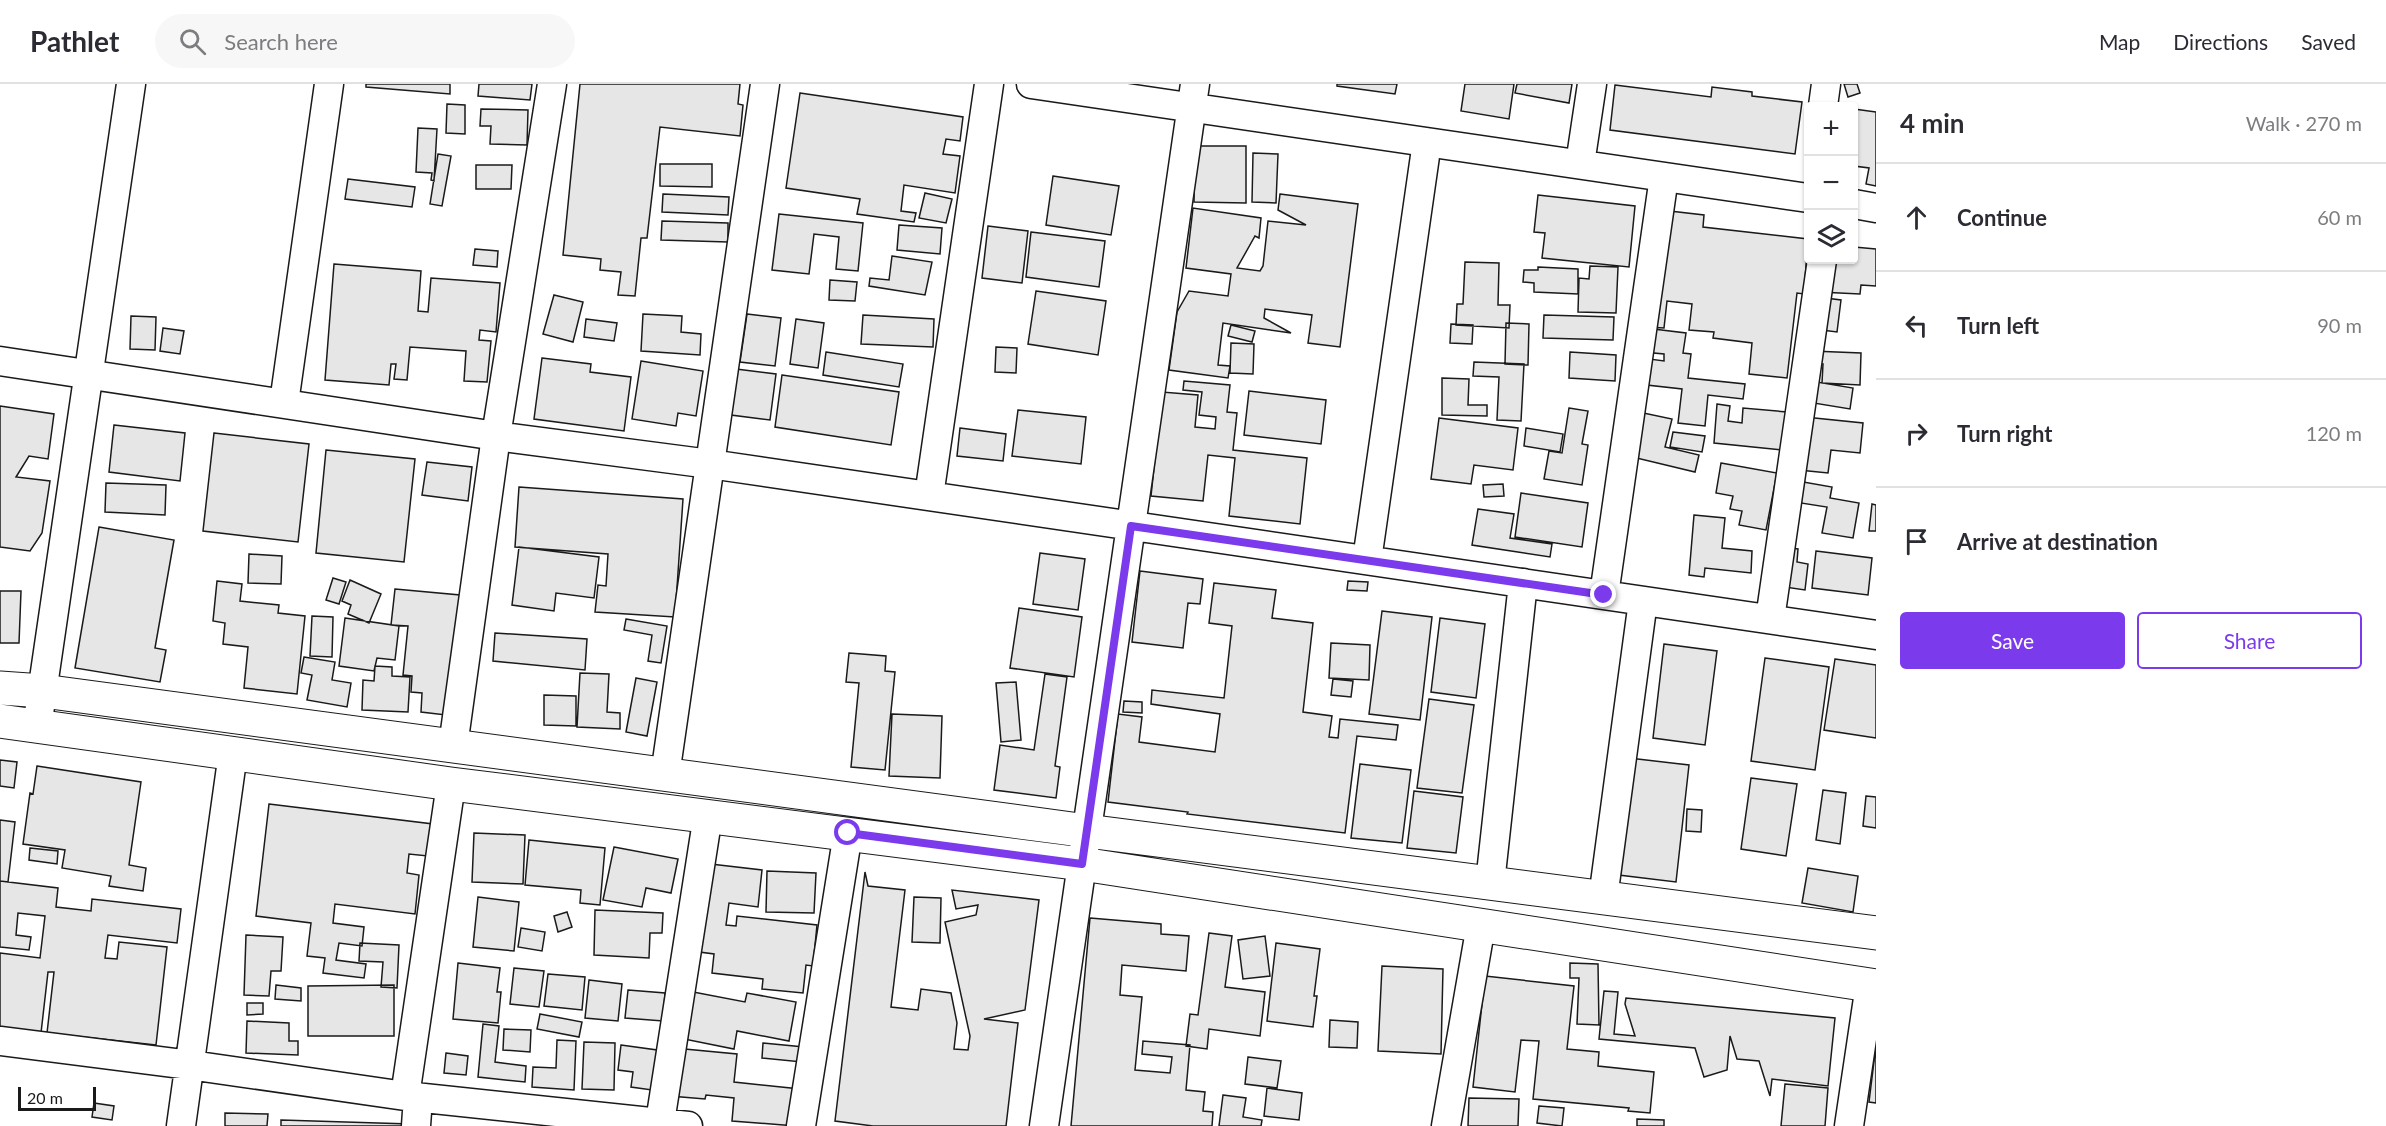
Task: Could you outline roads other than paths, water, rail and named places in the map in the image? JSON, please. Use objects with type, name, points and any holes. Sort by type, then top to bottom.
[{"type":"main road","points":[[0,688],[43,691],[1087,831],[1876,933]]},
{"type":"main road","points":[[0,721],[451,784],[1082,864],[1873,986]]},
{"type":"street","points":[[37,727],[131,84]]},
{"type":"street","points":[[284,403],[329,84]]},
{"type":"street","points":[[453,746],[496,435],[552,84]]},
{"type":"street","points":[[665,775],[765,84]]},
{"type":"street","points":[[929,496],[989,84]]},
{"type":"street","points":[[1031,84],[1193,96],[1427,142],[1804,197]]},
{"type":"street","points":[[1580,164],[1592,84]]},
{"type":"street","points":[[1824,102],[1826,84]]},
{"type":"street","points":[[1044,1126],[1193,96]]},
{"type":"street","points":[[1366,560],[1427,142]]},
{"type":"street","points":[[1604,595],[1664,177]]},
{"type":"street","points":[[1858,205],[1876,208]]},
{"type":"street","points":[[1770,619],[1821,264]]},
{"type":"street","points":[[0,361],[1876,635]]},
{"type":"street","points":[[1490,883],[1523,583]]},
{"type":"street","points":[[1603,898],[1643,601]]},
{"type":"street","points":[[181,1126],[233,753]]},
{"type":"street","points":[[416,1126],[412,1096],[451,784]]},
{"type":"street","points":[[660,1122],[708,815]]},
{"type":"street","points":[[801,1126],[848,833]]},
{"type":"street","points":[[1446,1126],[1481,925]]},
{"type":"street","points":[[1849,1126],[1873,986]]},
{"type":"street","points":[[0,1041],[412,1096],[631,1123],[660,1122],[688,1126]]}]
